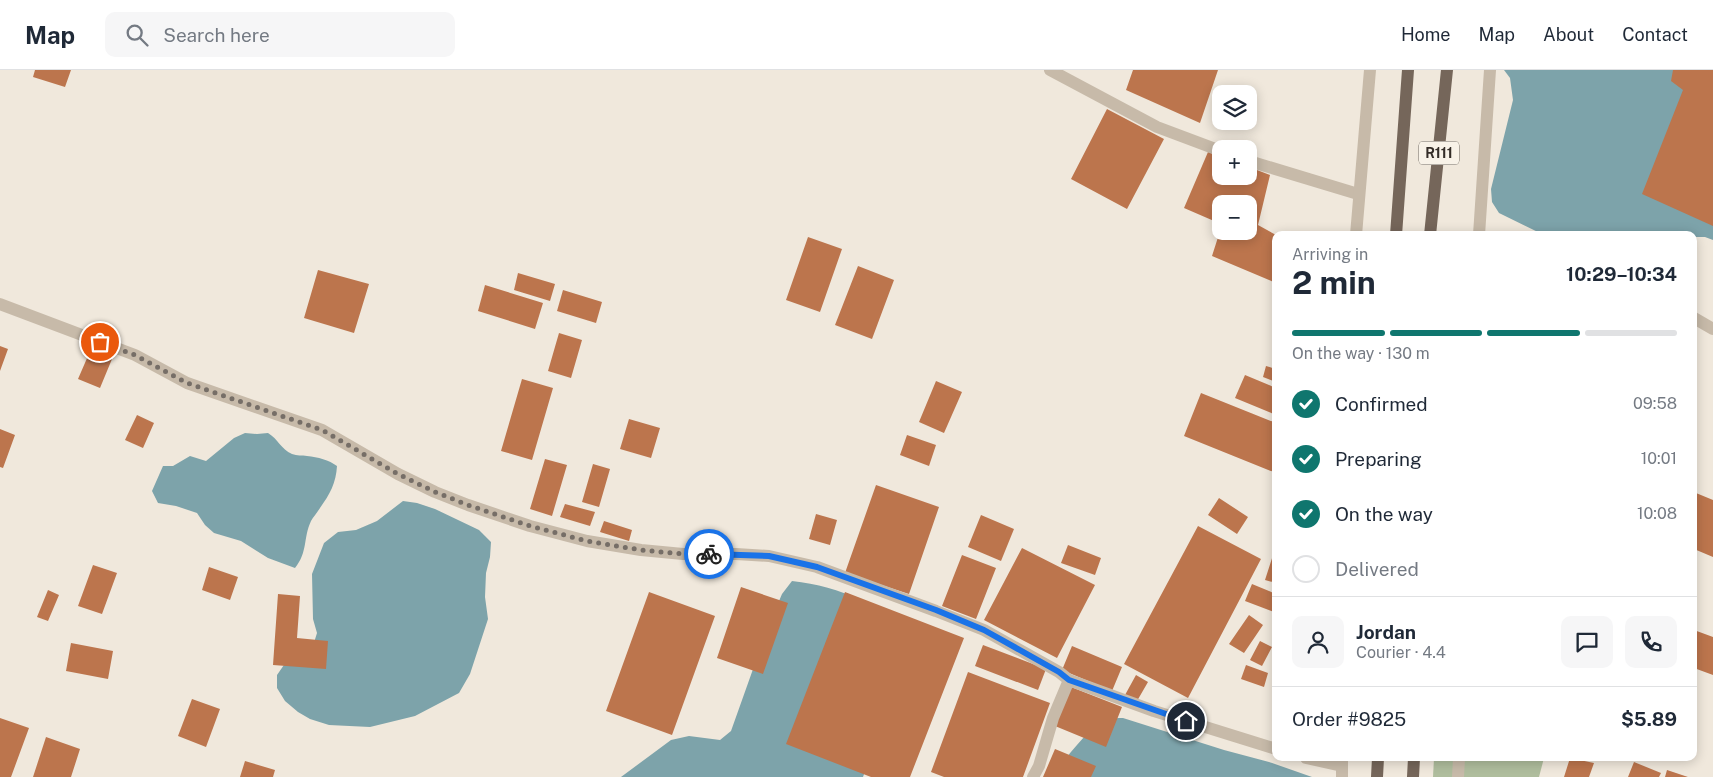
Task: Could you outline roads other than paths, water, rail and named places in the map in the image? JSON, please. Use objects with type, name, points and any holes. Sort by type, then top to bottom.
[{"type":"main road","name":"R111","points":[[1396,231],[1408,70]]},
{"type":"main road","name":"R111","points":[[1430,231],[1448,70]]},
{"type":"main road","points":[[1377,777],[1378,761]]},
{"type":"main road","points":[[1413,777],[1414,761]]},
{"type":"street","points":[[1050,70],[1157,127],[1212,148]]},
{"type":"street","points":[[1356,231],[1370,70]]},
{"type":"street","points":[[1479,231],[1490,70]]},
{"type":"street","points":[[1257,163],[1358,194]]},
{"type":"street","points":[[0,304],[135,355],[187,383],[322,430],[398,474],[468,505],[530,526],[596,542],[641,550],[683,554],[769,556],[817,567],[936,610],[984,630],[1059,672],[1069,680],[1154,711],[1272,748]]},
{"type":"street","points":[[1697,320],[1713,329]]},
{"type":"street","points":[[1033,777],[1039,766],[1052,718],[1069,680]]},
{"type":"street","points":[[1318,761],[1342,767]]},
{"type":"street","points":[[1458,777],[1459,761]]},
{"type":"water","points":[[1504,70],[1713,70],[1713,240],[1697,237],[1697,231],[1536,231],[1499,213],[1492,202],[1491,189],[1513,100],[1510,78]]},
{"type":"water","points":[[245,433],[268,433],[292,454],[319,458],[337,466],[332,488],[311,521],[304,551],[295,568],[268,558],[241,541],[214,533],[205,525],[197,513],[176,506],[158,503],[152,491],[163,466],[173,466],[190,456],[206,461],[234,438]]},
{"type":"water","points":[[403,501],[435,509],[479,530],[491,542],[486,573],[485,597],[488,619],[470,674],[459,693],[415,716],[370,727],[329,725],[310,719],[285,701],[277,688],[277,675],[286,662],[312,649],[317,633],[313,619],[312,574],[324,543],[338,532],[356,530],[377,521]]},
{"type":"water","points":[[792,581],[828,588],[861,601],[875,743],[863,777],[621,777],[671,740],[689,736],[720,740],[731,731],[768,627],[782,594]]},
{"type":"water","points":[[1123,718],[1269,762],[1312,777],[1052,777],[1093,728],[1107,719]]}]
